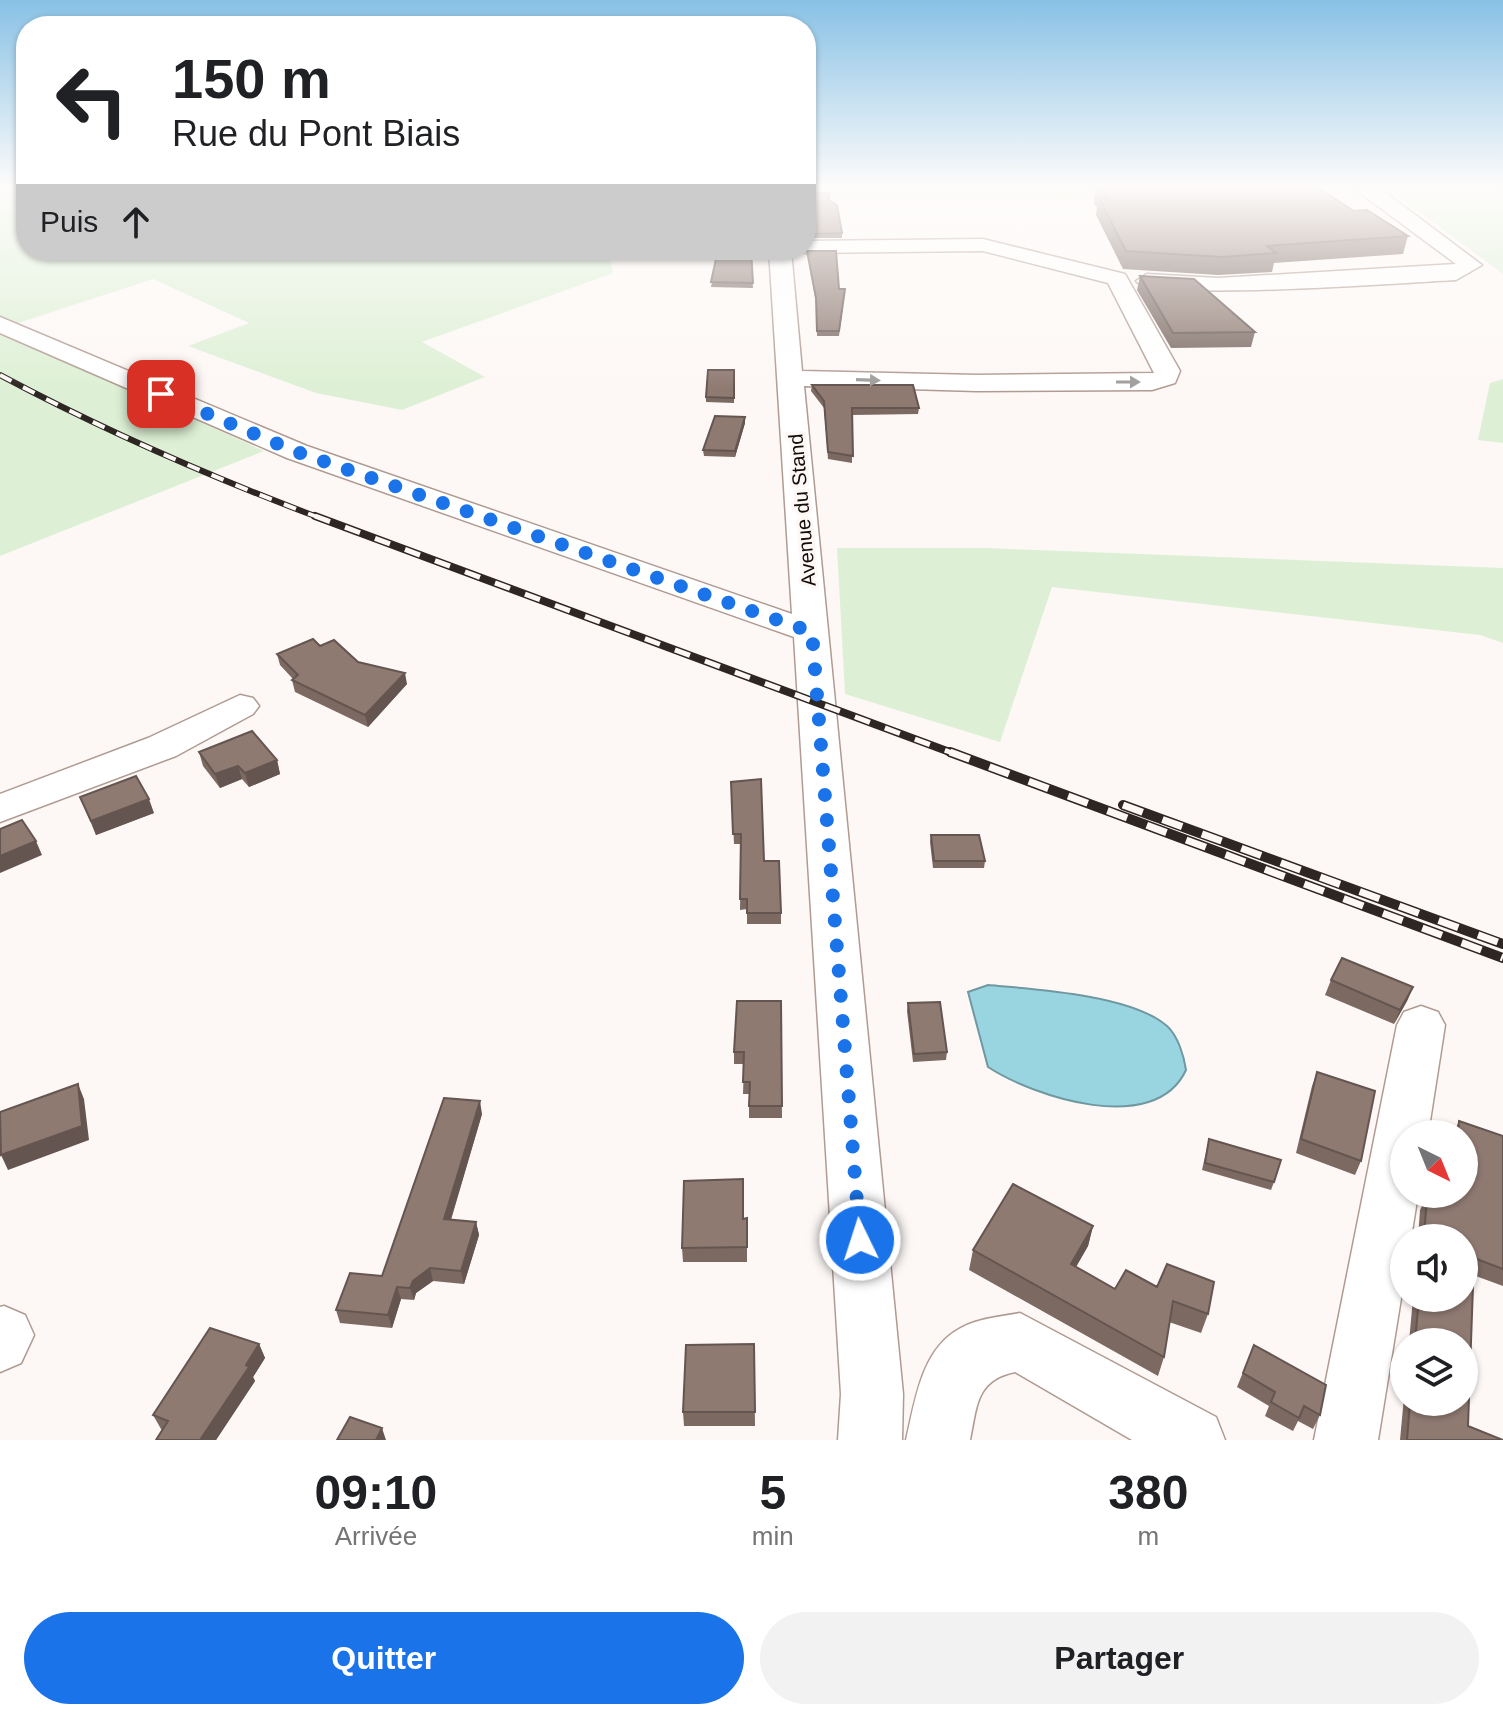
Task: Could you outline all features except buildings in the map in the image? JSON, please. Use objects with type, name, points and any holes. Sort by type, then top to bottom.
[{"type":"street","points":[[1019,254],[1117,279],[1258,284],[1456,273],[1471,265],[1456,254]]},
{"type":"street","name":"Avenue du Stand","points":[[781,260],[872,1394],[870,1440]]},
{"type":"street","points":[[790,378],[977,383],[1152,382],[1166,378],[1167,371],[1117,279]]},
{"type":"street","points":[[0,324],[297,452],[812,632]]},
{"type":"street","points":[[0,809],[162,747],[240,706]]},
{"type":"street","points":[[1346,1440],[1421,1025]]},
{"type":"street","points":[[0,1336],[4,1335],[0,1343]]},
{"type":"street","points":[[938,1440],[952,1380],[978,1350],[1020,1342],[1193,1440]]},
{"type":"green space","points":[[0,254],[16,254],[16,260],[611,260],[613,273],[422,342],[485,377],[402,410],[316,393],[188,346],[249,323],[153,279],[0,329]]},
{"type":"green space","points":[[1476,254],[1503,254],[1503,274]]},
{"type":"green space","points":[[0,331],[264,451],[0,556]]},
{"type":"green space","points":[[1503,379],[1503,443],[1478,440],[1490,383]]},
{"type":"green space","points":[[837,548],[986,548],[1503,568],[1503,643],[1480,635],[1052,587],[1000,742],[845,694]]},
{"type":"water","points":[[988,985],[1082,995],[1131,1007],[1167,1026],[1182,1053],[1186,1070],[1170,1090],[1148,1102],[1122,1106],[1093,1105],[1034,1090],[988,1067],[968,992]]},
{"type":"railway","points":[[0,375],[158,452],[320,518]]},
{"type":"railway","points":[[315,516],[955,754]]},
{"type":"railway","points":[[950,752],[1503,958]]},
{"type":"railway","points":[[1123,805],[1503,944]]},
{"type":"route","points":[[161,394],[297,452],[812,632],[860,1240]]}]
